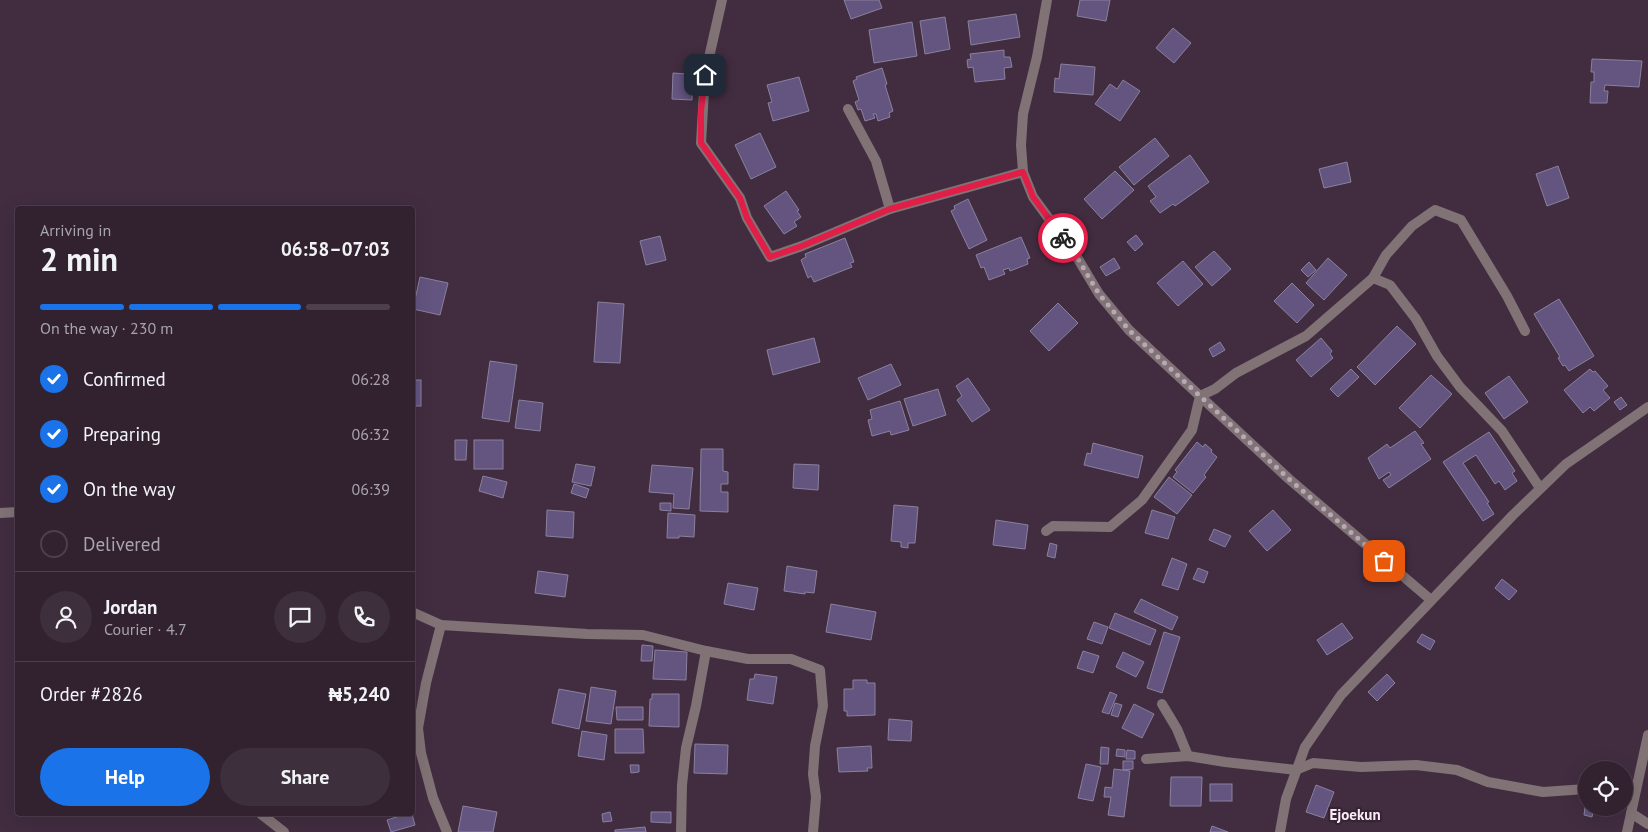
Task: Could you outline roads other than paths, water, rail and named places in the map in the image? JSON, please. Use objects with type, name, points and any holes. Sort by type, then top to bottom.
[{"type":"street","points":[[722,0],[705,75],[701,111],[701,143],[740,198],[747,218],[770,257],[802,246],[890,209],[1023,172]]},
{"type":"street","points":[[1047,0],[1037,58],[1023,114],[1021,145],[1023,172],[1033,197],[1075,254],[1099,294],[1129,330],[1289,479],[1431,600]]},
{"type":"street","points":[[848,109],[876,161],[890,209]]},
{"type":"street","points":[[1046,531],[1053,526],[1110,527],[1142,500],[1192,430],[1200,396],[1236,373],[1306,336],[1373,278],[1386,255],[1412,226],[1435,210],[1461,220],[1507,296],[1525,330]]},
{"type":"street","points":[[1373,278],[1390,285],[1416,319],[1437,356],[1460,387],[1502,431],[1540,488]]},
{"type":"street","points":[[1280,832],[1286,799],[1305,747],[1341,695],[1540,488],[1566,464],[1648,407]]},
{"type":"street","points":[[0,513],[15,512]]},
{"type":"street","points":[[415,613],[441,625],[587,634],[643,635],[748,660],[791,659],[820,670],[823,706],[814,746],[816,797],[813,832]]},
{"type":"street","points":[[441,625],[426,683],[418,728],[421,753],[433,798],[447,832]]},
{"type":"street","points":[[682,832],[682,797],[686,748],[706,651]]},
{"type":"street","points":[[1162,704],[1177,729],[1188,756]]},
{"type":"street","points":[[1633,790],[1648,736]]},
{"type":"street","points":[[1146,759],[1188,756],[1296,770],[1313,763],[1361,767],[1416,766],[1457,770],[1488,782],[1543,792],[1578,790]]},
{"type":"street","points":[[1633,809],[1648,824]]},
{"type":"street","points":[[264,816],[284,832]]},
{"type":"street","points":[[1627,832],[1628,816]]},
{"type":"district","name":"Ejoekun","points":[[1355,815]]}]
